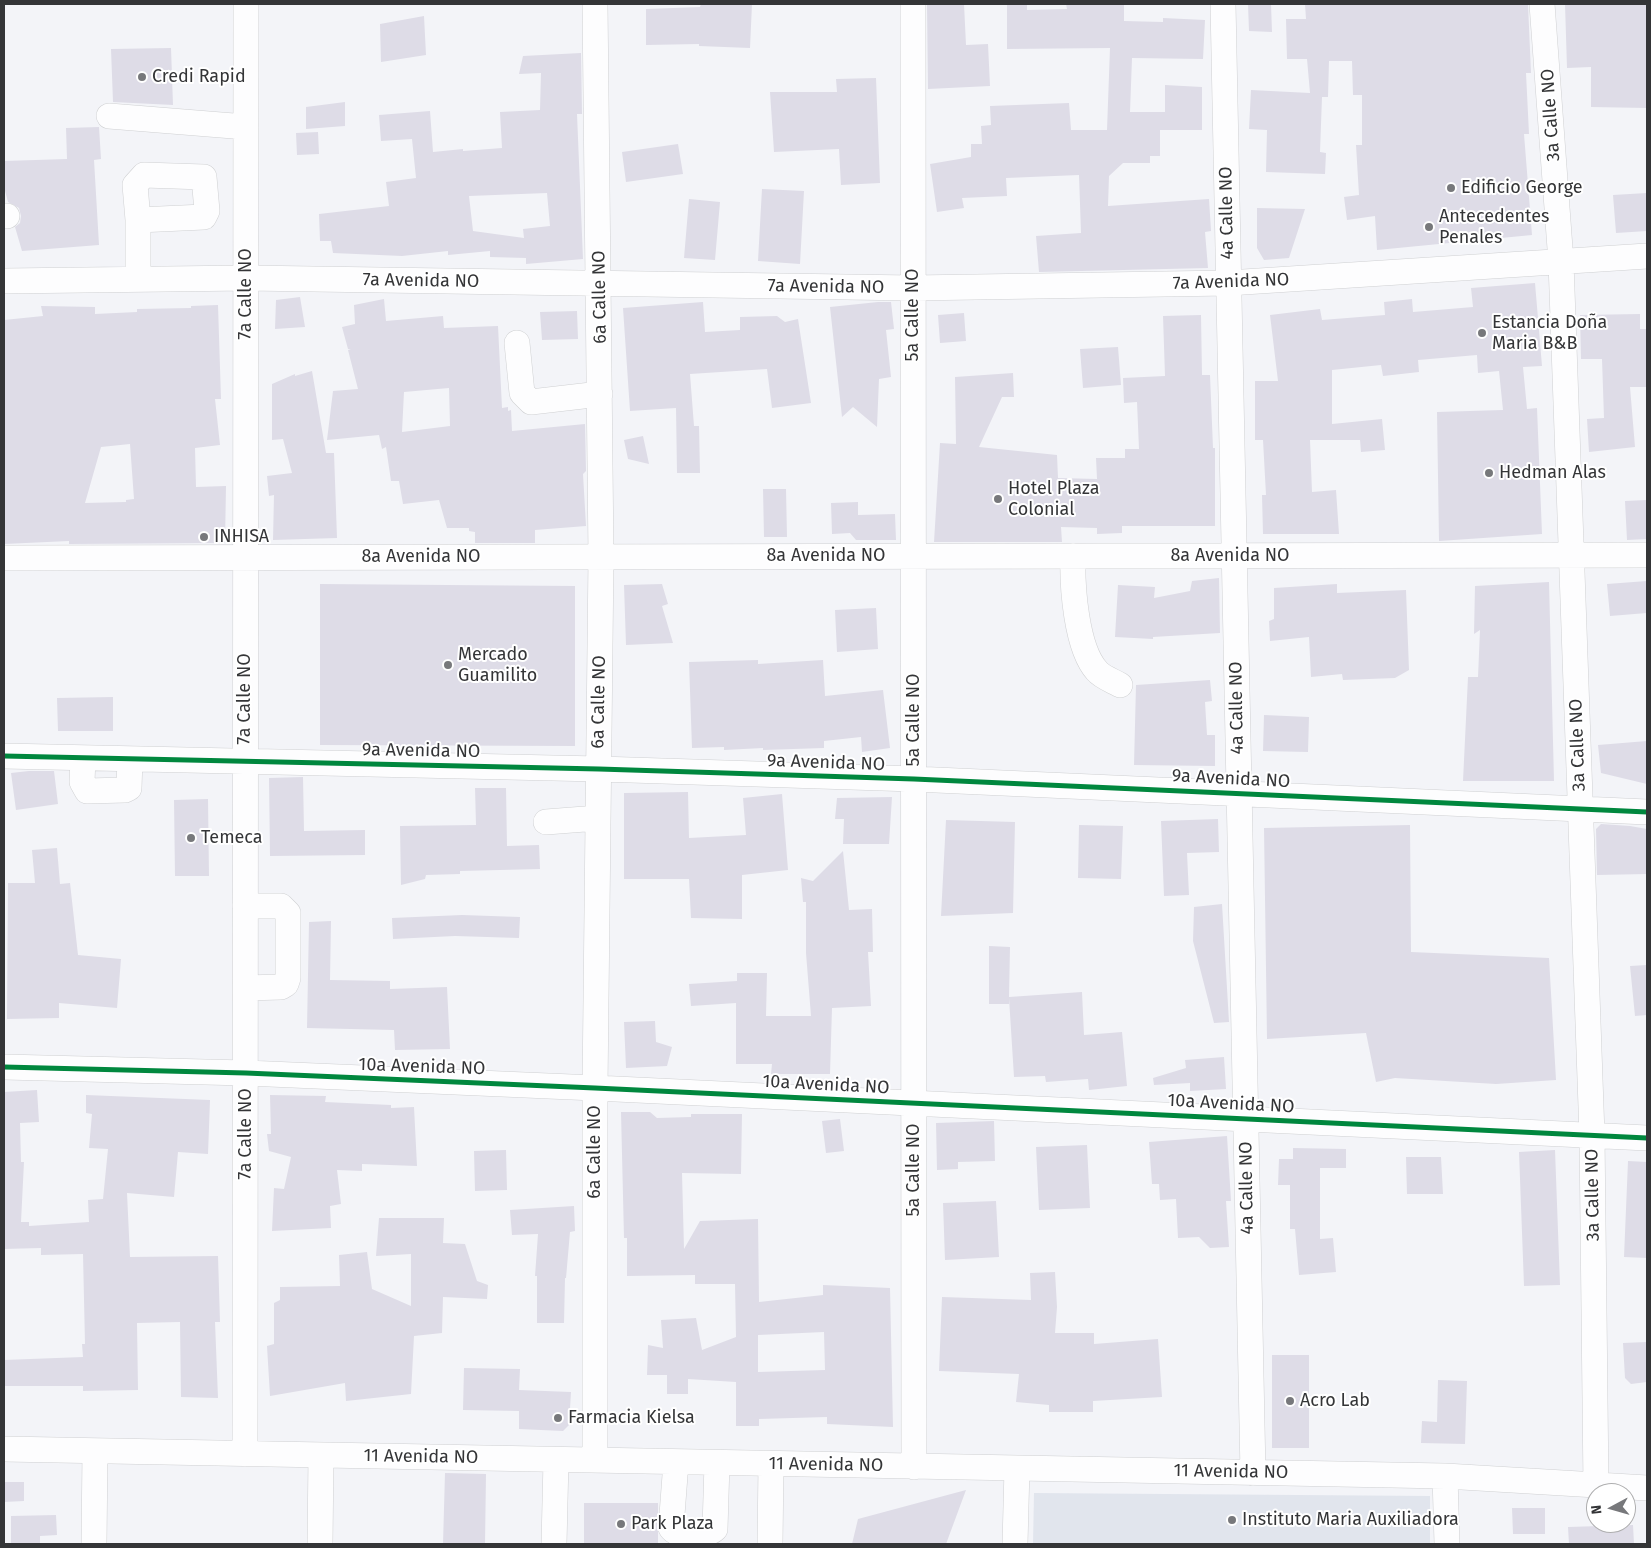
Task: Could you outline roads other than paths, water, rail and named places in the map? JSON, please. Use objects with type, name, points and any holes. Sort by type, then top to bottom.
[{"type":"street","name":"7a Calle NO","points":[[245,1454],[246,4]]},
{"type":"street","name":"6a Calle NO","points":[[595,4],[600,285],[601,557],[595,1088],[595,1460]]},
{"type":"street","name":"5a Calle NO","points":[[913,4],[914,1466]]},
{"type":"street","name":"4a Calle NO","points":[[1223,4],[1253,1473]]},
{"type":"street","name":"3a Calle NO","points":[[1542,4],[1561,262],[1592,1135],[1596,1483]]},
{"type":"street","points":[[109,116],[246,126]]},
{"type":"street","points":[[138,220],[138,279]]},
{"type":"street","name":"7a Avenida NO","points":[[4,281],[247,278],[600,285],[913,288],[1228,284],[1647,256]]},
{"type":"street","points":[[517,343],[522,393],[531,402],[600,394]]},
{"type":"street","name":"8a Avenida NO","points":[[4,558],[1647,554]]},
{"type":"street","points":[[1073,556],[1072,592],[1086,651],[1097,672],[1120,685]]},
{"type":"street","name":"9a Avenida NO","points":[[4,756],[598,769],[914,779],[1239,792],[1647,812]]},
{"type":"street","points":[[83,758],[82,782],[87,791],[125,790],[129,788],[130,759]]},
{"type":"street","points":[[546,822],[598,818]]},
{"type":"street","points":[[245,906],[281,906],[288,913],[286,984],[281,987],[246,988]]},
{"type":"street","name":"10a Avenida NO","points":[[4,1067],[246,1073],[595,1088],[1647,1138]]},
{"type":"street","name":"11 Avenida NO","points":[[4,1449],[1445,1476],[1586,1486]]},
{"type":"street","points":[[94,1544],[95,1451]]},
{"type":"street","points":[[320,1544],[321,1455]]},
{"type":"street","points":[[554,1544],[556,1460]]},
{"type":"street","points":[[676,1462],[672,1528],[678,1533],[707,1534],[715,1529],[717,1462]]},
{"type":"street","points":[[770,1544],[771,1464]]},
{"type":"street","points":[[1015,1544],[1016,1468]]},
{"type":"street","points":[[1445,1476],[1448,1544]]},
{"type":"place","name":"Credi Rapid","points":[[142,77]]},
{"type":"place","name":"Edificio George","points":[[1451,188]]},
{"type":"place","name":"Antecedentes Penales","points":[[1429,227]]},
{"type":"place","name":"Estancia Doña Maria B&B","points":[[1482,333]]},
{"type":"place","name":"Hedman Alas","points":[[1489,473]]},
{"type":"place","name":"Hotel Plaza Colonial","points":[[998,499]]},
{"type":"place","name":"INHISA","points":[[204,537]]},
{"type":"place","name":"Mercado Guamilito","points":[[448,665]]},
{"type":"place","name":"Temeca","points":[[191,838]]},
{"type":"place","name":"Acro Lab","points":[[1290,1401]]},
{"type":"place","name":"Farmacia Kielsa","points":[[558,1418]]},
{"type":"place","name":"Instituto Maria Auxiliadora","points":[[1232,1520]]},
{"type":"place","name":"Park Plaza","points":[[621,1524]]}]
